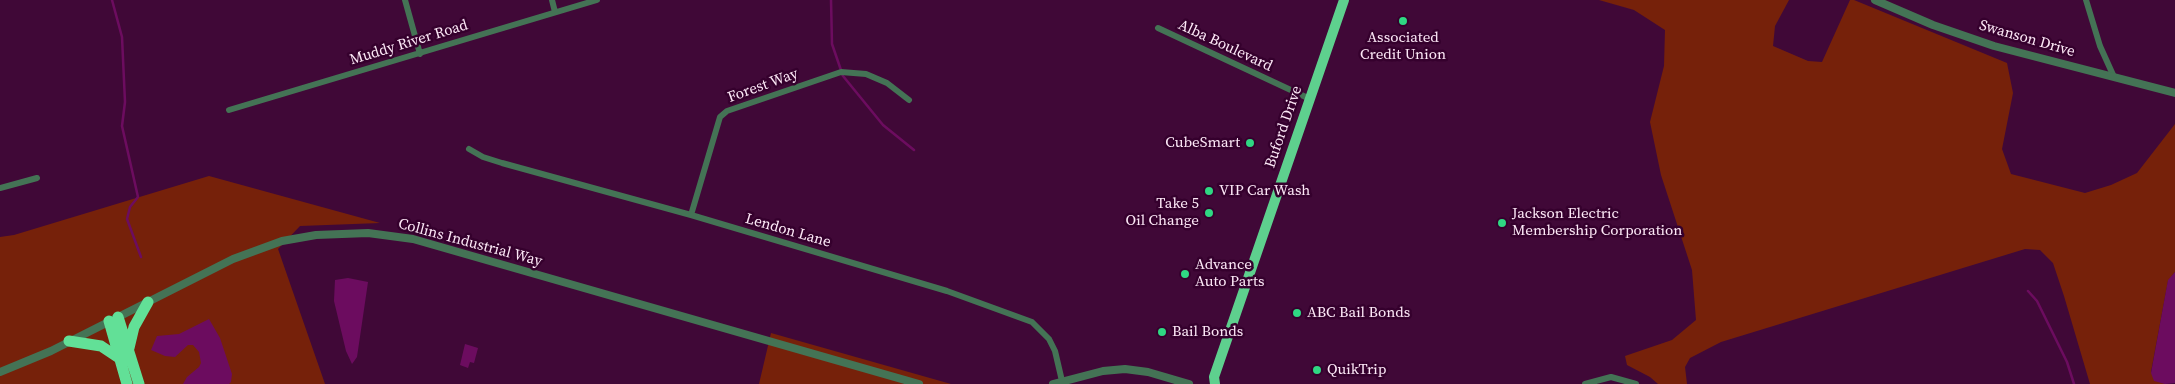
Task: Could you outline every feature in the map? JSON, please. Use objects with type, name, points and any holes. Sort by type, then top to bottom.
[{"type":"highway","name":"Buford Drive","points":[[1212,382],[1344,0]]},
{"type":"highway","points":[[124,355],[134,327],[148,302]]},
{"type":"highway","points":[[114,319],[124,355],[127,384]]},
{"type":"highway","points":[[69,341],[101,346],[124,355],[139,384]]},
{"type":"street","points":[[405,0],[420,54]]},
{"type":"street","points":[[552,0],[555,12]]},
{"type":"street","name":"Muddy River Road","points":[[229,110],[596,0]]},
{"type":"street","name":"Swanson Drive","points":[[1875,0],[1994,46],[2175,93]]},
{"type":"street","points":[[2086,0],[2100,46],[2114,77]]},
{"type":"street","name":"Alba Boulevard","points":[[1158,28],[1310,99]]},
{"type":"street","name":"Forest Way","points":[[691,215],[720,117],[727,111],[841,72],[866,74],[887,83],[909,100]]},
{"type":"street","name":"Lendon Lane","points":[[469,149],[483,157],[502,163],[691,215],[946,291],[1032,322],[1050,339],[1062,381]]},
{"type":"street","points":[[0,188],[36,178]]},
{"type":"street","name":"Collins Industrial Way","points":[[0,372],[32,360],[233,259],[282,241],[316,235],[368,233],[413,239],[919,384]]},
{"type":"street","points":[[1053,384],[1103,371],[1125,369],[1148,372],[1188,384]]},
{"type":"street","points":[[1585,384],[1611,377],[1636,384]]},
{"type":"shaded area","points":[[1599,0],[1789,0],[1775,26],[1773,46],[1808,61],[1822,62],[1850,0],[1854,0],[2007,63],[2013,93],[2002,149],[2011,174],[2085,193],[2111,185],[2137,173],[2175,124],[2175,272],[2168,281],[2151,372],[2165,384],[2090,384],[2053,263],[2040,250],[2025,249],[1721,342],[1690,358],[1685,367],[1687,384],[1658,384],[1650,377],[1627,365],[1625,356],[1672,340],[1696,320],[1692,270],[1661,175],[1650,122],[1664,66],[1665,30],[1634,10]]},
{"type":"shaded area","points":[[209,176],[380,223],[300,226],[278,249],[325,384],[0,384],[0,237],[14,235]]},
{"type":"shaded area","points":[[2175,272],[2175,383],[2165,384],[2154,381],[2151,373],[2168,280]]},
{"type":"shaded area","points":[[348,278],[368,282],[357,357],[352,364],[346,351],[334,301],[335,280]]},
{"type":"shaded area","points":[[209,319],[220,338],[232,374],[231,382],[229,384],[183,384],[187,377],[201,363],[199,352],[193,345],[188,345],[175,357],[165,356],[151,350],[157,336],[179,334]]},
{"type":"shaded area","points":[[771,333],[951,384],[759,384]]},
{"type":"shaded area","points":[[465,344],[478,348],[474,363],[470,362],[468,368],[460,365]]},
{"type":"waterway","points":[[112,0],[122,37],[125,102],[122,126],[138,197],[130,207],[127,219],[141,257]]},
{"type":"waterway","points":[[831,0],[832,44],[843,76],[883,125],[914,150]]},
{"type":"waterway","points":[[2028,291],[2037,301],[2067,362],[2074,384]]},
{"type":"place","name":"Associated Credit Union","points":[[1403,21]]},
{"type":"place","name":"CubeSmart","points":[[1250,143]]},
{"type":"place","name":"VIP Car Wash","points":[[1209,191]]},
{"type":"place","name":"Take 5 Oil Change","points":[[1209,213]]},
{"type":"place","name":"Jackson Electric Membership Corporation","points":[[1502,223]]},
{"type":"place","name":"Advance Auto Parts","points":[[1185,274]]},
{"type":"place","name":"ABC Bail Bonds","points":[[1297,313]]},
{"type":"place","name":"Bail Bonds","points":[[1162,332]]},
{"type":"place","name":"QuikTrip","points":[[1317,370]]}]
